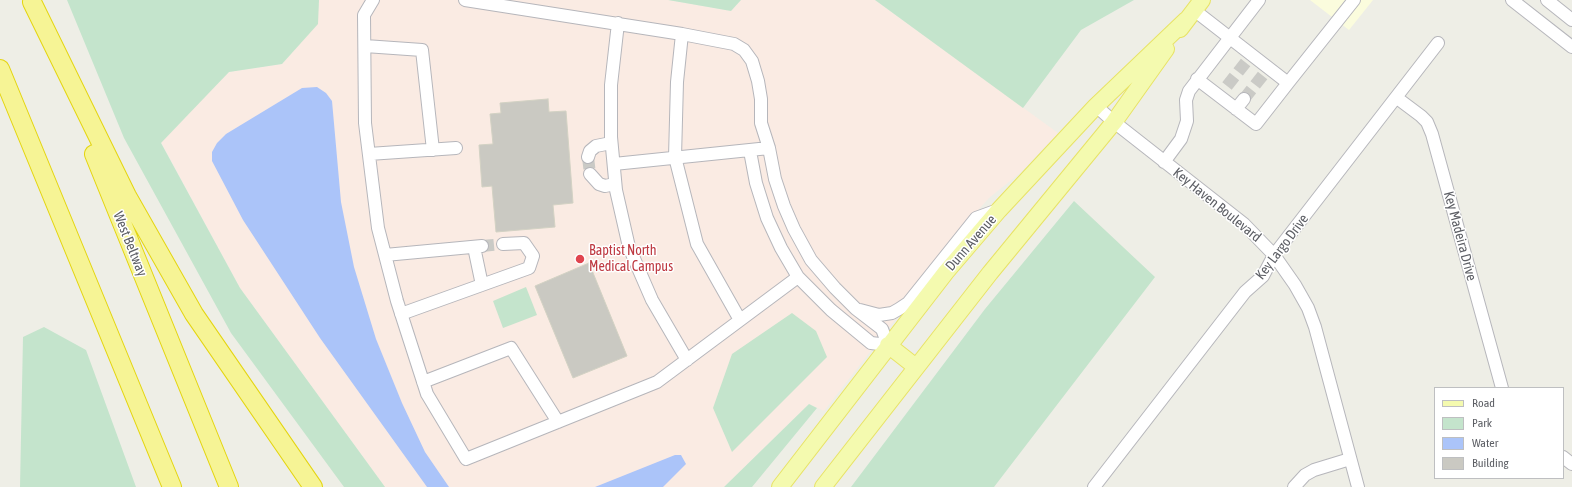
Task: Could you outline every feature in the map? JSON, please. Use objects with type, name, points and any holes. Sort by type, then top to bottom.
[{"type":"highway","name":"West Beltway","points":[[32,1],[230,487]]},
{"type":"highway","points":[[32,1],[127,196],[194,314],[314,487]]},
{"type":"highway","points":[[0,69],[172,487]]},
{"type":"main road","name":"Dunn Avenue","points":[[780,487],[888,345],[946,272],[999,210],[1096,106],[1194,10]]},
{"type":"main road","points":[[823,487],[990,273],[1114,122],[1194,10]]},
{"type":"main road","points":[[888,345],[916,366]]},
{"type":"street","points":[[373,0],[364,15],[365,123],[378,228],[401,314],[427,394],[466,459],[657,382],[798,277]]},
{"type":"street","points":[[465,0],[682,34],[734,44],[744,50],[752,61],[758,81],[761,99],[761,123],[769,148],[775,179],[794,229],[811,260],[835,288],[856,309],[882,329],[888,345],[871,343],[831,310],[798,277],[781,248],[767,218],[756,183],[750,151]]},
{"type":"street","points":[[1164,162],[1181,140],[1187,121],[1186,100],[1189,91],[1259,0]]},
{"type":"street","points":[[1197,79],[1224,91],[1236,109],[1256,124],[1354,0]]},
{"type":"street","points":[[1512,0],[1572,47]]},
{"type":"street","points":[[1546,0],[1572,20]]},
{"type":"street","points":[[1194,10],[1230,37],[1249,59],[1265,72],[1288,83]]},
{"type":"street","points":[[618,23],[611,84],[611,143],[615,184],[629,247],[652,300],[687,360]]},
{"type":"street","points":[[682,34],[677,82],[675,158],[697,244],[740,320]]},
{"type":"street","name":"Key Largo Drive","points":[[1094,487],[1245,292],[1263,276],[1274,255],[1397,98],[1438,43]]},
{"type":"street","points":[[365,46],[422,50],[433,150]]},
{"type":"street","name":"Key Madeira Drive","points":[[1397,98],[1427,122],[1432,134],[1502,387]]},
{"type":"street","points":[[1236,109],[1244,99]]},
{"type":"street","name":"Key Haven Boulevard","points":[[1096,106],[1164,162],[1244,224],[1274,255],[1295,285],[1308,308],[1315,327],[1358,487]]},
{"type":"street","points":[[588,157],[590,151],[596,146],[611,143]]},
{"type":"street","points":[[368,154],[456,148]]},
{"type":"street","points":[[614,164],[769,148]]},
{"type":"street","points":[[590,174],[599,184],[605,186],[615,184]]},
{"type":"street","points":[[856,309],[879,315],[892,313],[899,309],[908,302],[976,218],[999,210]]},
{"type":"street","points":[[401,314],[529,268],[533,256],[524,243],[503,244]]},
{"type":"street","points":[[385,255],[478,247],[482,285]]},
{"type":"street","points":[[424,382],[510,348],[558,422]]},
{"type":"street","points":[[1564,458],[1572,464]]},
{"type":"street","points":[[1294,487],[1305,475],[1314,470],[1350,459]]},
{"type":"shaded area","name":"Baptist North Medical Campus","points":[[319,0],[668,0],[731,11],[741,0],[875,0],[1058,133],[1020,173],[989,198],[960,230],[898,316],[824,411],[809,404],[724,487],[385,487],[240,288],[161,142],[229,72],[282,64],[317,24]]},
{"type":"shaded area","points":[[1310,0],[1373,0],[1349,30]]},
{"type":"green space","points":[[67,0],[319,0],[318,24],[282,64],[229,72],[161,143],[240,288],[385,487],[344,487],[231,333],[124,138]]},
{"type":"green space","points":[[668,0],[741,0],[731,11]]},
{"type":"green space","points":[[875,0],[1134,0],[1081,30],[1023,108]]},
{"type":"green space","points":[[1074,201],[1155,277],[994,487],[851,487],[985,309]]},
{"type":"green space","points":[[526,287],[537,315],[503,328],[493,301]]},
{"type":"green space","points":[[792,313],[816,331],[827,357],[732,452],[713,408],[732,354]]},
{"type":"green space","points":[[44,327],[86,350],[136,487],[20,487],[23,337]]},
{"type":"green space","points":[[809,404],[817,408],[752,487],[724,487]]},
{"type":"water","points":[[317,87],[326,93],[332,101],[341,202],[354,267],[376,339],[402,403],[425,452],[449,487],[427,487],[320,338],[243,220],[212,161],[212,152],[217,143],[226,134],[302,88]]},
{"type":"water","points":[[675,455],[681,455],[686,464],[663,487],[595,487]]},
{"type":"building","points":[[548,99],[549,112],[566,111],[573,203],[553,205],[555,227],[496,232],[492,186],[482,187],[479,145],[493,144],[490,114],[501,113],[500,103]]},
{"type":"building","points":[[589,263],[627,356],[573,378],[535,286]]},
{"type":"tunnel","points":[[1227,86],[1246,62]]},
{"type":"tunnel","points":[[1244,99],[1263,75]]},
{"type":"tunnel","points":[[588,157],[590,174]]},
{"type":"tunnel","points":[[482,246],[503,244]]},
{"type":"place","name":"Baptist North Medical Campus","points":[[580,259]]}]
